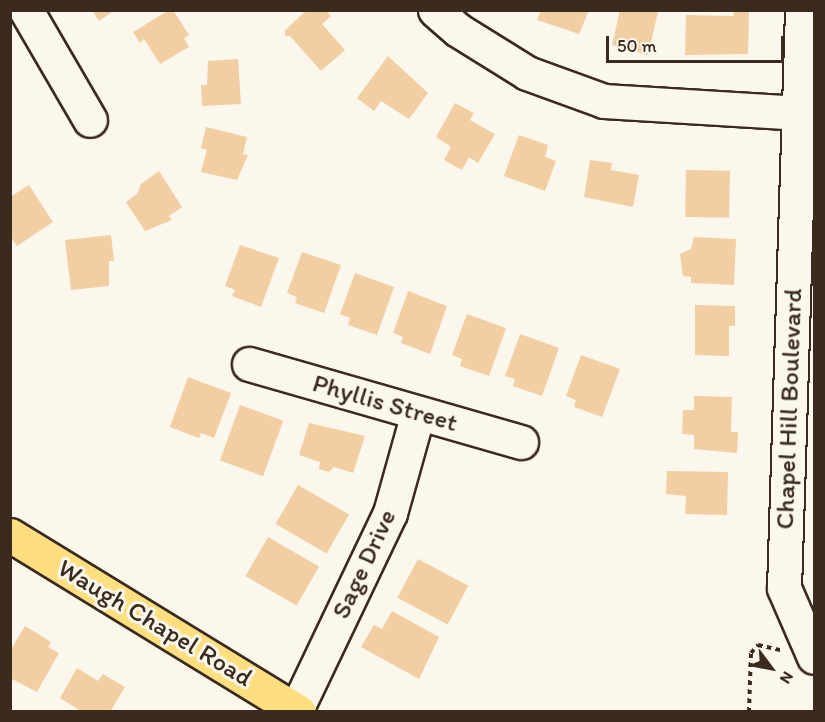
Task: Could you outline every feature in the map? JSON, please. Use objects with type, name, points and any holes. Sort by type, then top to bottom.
[{"type":"main road","name":"Waugh Chapel Road","points":[[10,535],[296,711]]},
{"type":"street","points":[[26,10],[90,120]]},
{"type":"street","points":[[435,10],[458,30],[527,73],[604,101],[806,115]]},
{"type":"street","name":"Chapel Hill Boulevard","points":[[802,10],[806,115],[784,588],[813,656]]},
{"type":"street","name":"Phyllis Street","points":[[249,364],[520,442]]},
{"type":"street","name":"Sage Drive","points":[[296,711],[390,513],[418,413]]},
{"type":"path","points":[[749,711],[751,653],[758,645],[813,656]]},
{"type":"building","points":[[92,10],[115,10],[99,21]]},
{"type":"building","points":[[169,10],[173,10],[189,35],[184,38],[189,47],[160,64],[144,39],[140,43],[133,32]]},
{"type":"building","points":[[307,10],[326,10],[331,16],[322,24],[345,50],[321,71],[290,36],[285,36],[285,30]]},
{"type":"building","points":[[541,10],[589,10],[579,34],[537,20]]},
{"type":"building","points":[[620,10],[658,12],[648,55],[612,45]]},
{"type":"building","points":[[734,12],[749,12],[748,54],[685,55],[686,15],[733,16]]},
{"type":"building","points":[[388,56],[428,93],[409,119],[381,101],[374,111],[357,98]]},
{"type":"building","points":[[238,59],[241,104],[202,106],[201,85],[207,85],[208,61]]},
{"type":"building","points":[[455,103],[474,113],[470,120],[495,134],[478,163],[469,157],[462,170],[444,160],[451,147],[436,137]]},
{"type":"building","points":[[206,127],[247,137],[243,154],[248,155],[237,180],[201,172],[207,150],[201,148]]},
{"type":"building","points":[[519,135],[548,145],[545,157],[556,161],[545,191],[504,176]]},
{"type":"building","points":[[590,160],[612,163],[611,170],[639,175],[633,207],[584,197]]},
{"type":"building","points":[[686,170],[730,171],[729,218],[685,217]]},
{"type":"building","points":[[159,171],[182,207],[169,216],[172,220],[145,231],[126,202],[137,194],[141,184]]},
{"type":"building","points":[[29,185],[53,222],[17,246],[10,236],[10,197]]},
{"type":"building","points":[[111,235],[114,261],[109,261],[109,286],[71,290],[65,240]]},
{"type":"building","points":[[694,237],[736,239],[734,285],[691,283],[691,277],[683,276],[680,254],[691,249]]},
{"type":"building","points":[[240,245],[279,258],[261,307],[232,296],[235,290],[225,286]]},
{"type":"building","points":[[302,252],[341,265],[324,313],[295,303],[297,297],[287,293]]},
{"type":"building","points":[[355,273],[394,287],[377,335],[348,325],[350,318],[340,314]]},
{"type":"building","points":[[408,291],[447,306],[430,354],[401,343],[403,337],[393,333]]},
{"type":"building","points":[[695,305],[735,306],[735,326],[729,326],[729,356],[695,355]]},
{"type":"building","points":[[467,314],[506,328],[489,376],[460,366],[462,359],[452,355]]},
{"type":"building","points":[[520,334],[559,348],[542,396],[513,386],[515,379],[505,376]]},
{"type":"building","points":[[581,355],[620,369],[602,417],[574,407],[576,400],[566,396]]},
{"type":"building","points":[[188,377],[231,393],[214,438],[201,433],[199,438],[170,427]]},
{"type":"building","points":[[694,396],[732,397],[731,432],[738,432],[737,453],[694,449],[694,435],[682,434],[683,410],[694,410]]},
{"type":"building","points":[[240,405],[283,421],[263,476],[220,460]]},
{"type":"building","points":[[309,423],[365,436],[353,473],[334,467],[329,472],[319,469],[320,462],[299,455]]},
{"type":"building","points":[[667,471],[728,472],[727,515],[685,514],[686,496],[666,494]]},
{"type":"building","points":[[298,485],[349,514],[327,553],[276,524]]},
{"type":"building","points":[[268,537],[319,566],[297,605],[246,576]]},
{"type":"building","points":[[418,559],[468,586],[448,625],[397,598]]},
{"type":"building","points":[[392,611],[439,637],[419,679],[361,647],[374,625],[382,629]]},
{"type":"building","points":[[25,626],[51,642],[48,647],[59,653],[37,692],[10,678],[10,651]]},
{"type":"building","points":[[77,668],[98,681],[103,674],[125,687],[110,712],[82,712],[60,698]]}]
